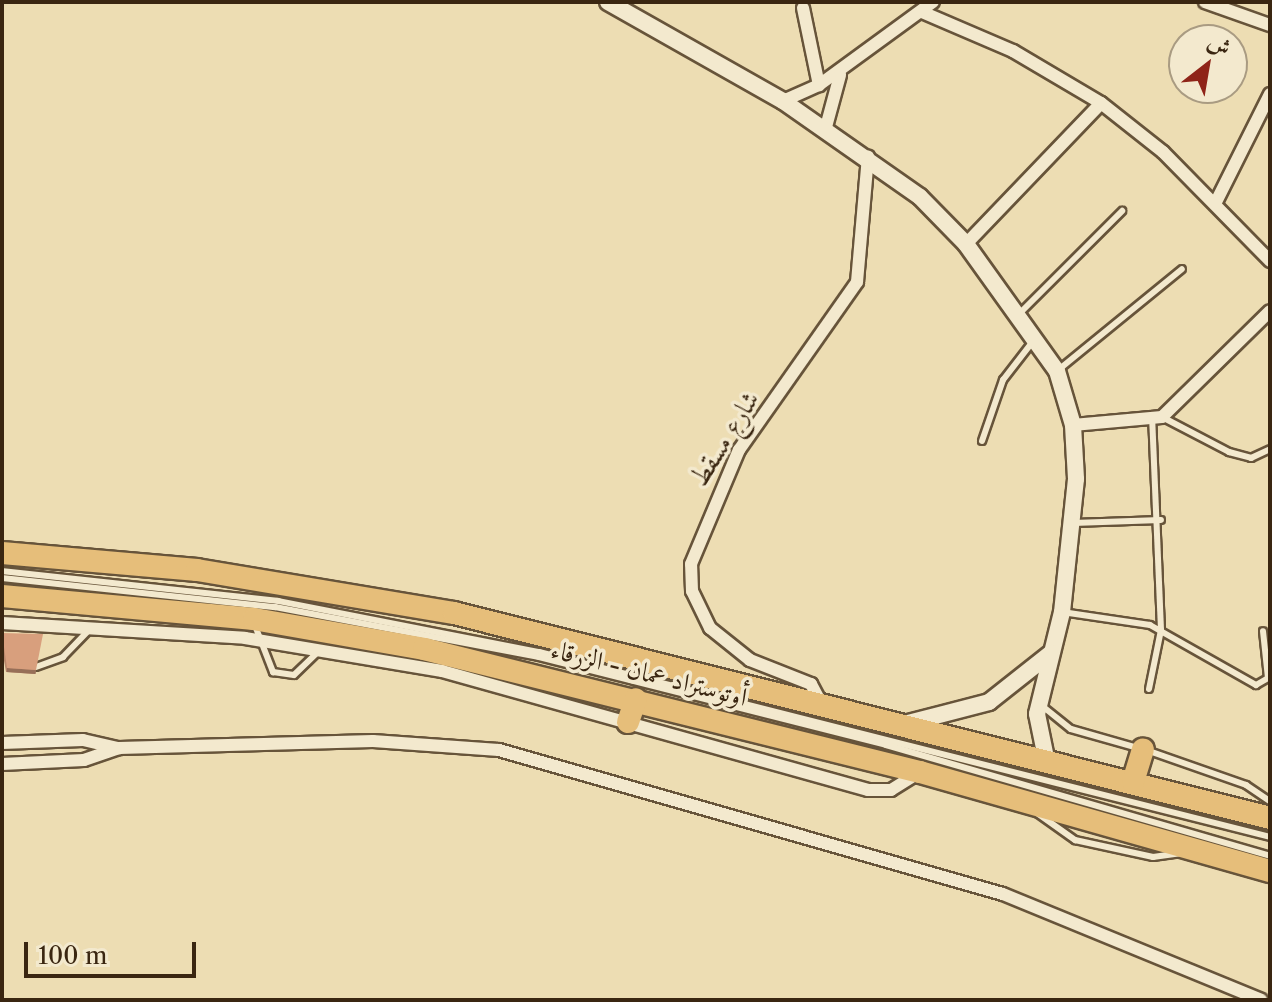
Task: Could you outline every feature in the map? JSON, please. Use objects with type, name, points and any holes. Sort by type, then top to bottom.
[{"type":"highway","name":"أوتوستراد عمان - الزرقاء","points":[[2,553],[116,560],[377,598],[819,699],[1270,818]]},
{"type":"highway","name":"أوتوستراد عمان - الزرقاء","points":[[2,596],[424,649],[636,699],[920,772],[1270,871]]},
{"type":"highway","points":[[628,722],[636,699]]},
{"type":"highway","points":[[1133,782],[1143,749]]},
{"type":"street","points":[[608,2],[783,101],[868,156],[966,244],[1036,337],[1057,371],[1073,425],[1073,523],[1062,612],[1039,703],[1037,735],[1046,758]]},
{"type":"street","points":[[783,101],[819,85],[933,2]]},
{"type":"street","points":[[1205,2],[1270,25]]},
{"type":"street","points":[[803,8],[819,85]]},
{"type":"street","points":[[922,12],[1013,51],[1101,103],[1215,204],[1270,261]]},
{"type":"street","points":[[826,127],[829,94],[846,65]]},
{"type":"street","points":[[1215,204],[1270,94]]},
{"type":"street","points":[[966,244],[1101,103]]},
{"type":"street","name":"شارع مسقط","points":[[819,699],[811,684],[750,660],[716,635],[700,614],[691,564],[716,490],[739,450],[857,282],[868,156]]},
{"type":"street","points":[[1073,425],[1157,418],[1270,311]]},
{"type":"street","points":[[2,623],[254,630],[320,650],[442,671],[853,788],[884,792],[920,772]]},
{"type":"street","points":[[908,723],[989,702],[1052,652]]},
{"type":"street","points":[[2,743],[83,740],[119,748],[373,741],[529,757],[1003,894],[1261,1000]]},
{"type":"street","points":[[2,764],[84,760],[119,748]]},
{"type":"lane","points":[[1019,314],[1122,211]]},
{"type":"lane","points":[[1057,371],[1182,269]]},
{"type":"lane","points":[[982,441],[1003,380],[1036,337]]},
{"type":"lane","points":[[1149,689],[1161,630],[1157,418],[1229,452],[1251,458],[1270,449]]},
{"type":"lane","points":[[1073,523],[1161,520]]},
{"type":"lane","points":[[2,571],[278,601],[495,643],[1270,837]]},
{"type":"lane","points":[[2,578],[275,607],[539,657],[886,745],[1270,856]]},
{"type":"lane","points":[[1062,612],[1161,630],[1256,685],[1268,678],[1263,631]]},
{"type":"lane","points":[[36,667],[63,657],[92,627]]},
{"type":"lane","points":[[254,630],[265,664],[282,676],[303,668],[320,650]]},
{"type":"lane","points":[[1039,703],[1081,733],[1143,749],[1246,785],[1270,801]]},
{"type":"building","points":[[2,633],[43,634],[36,670],[7,668]]}]
